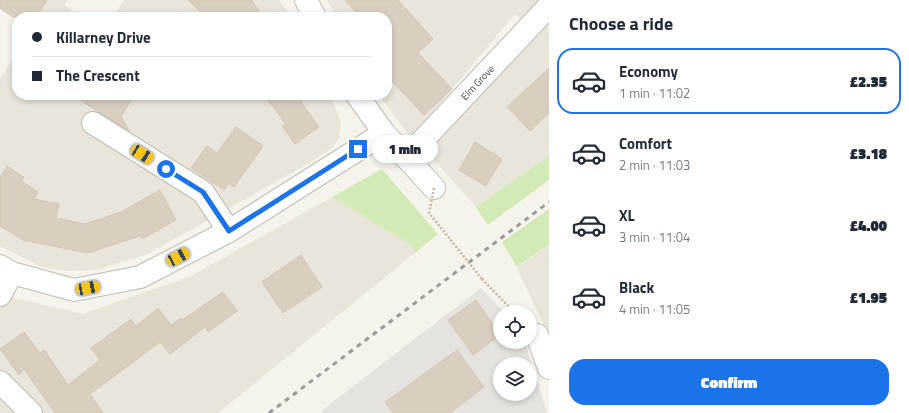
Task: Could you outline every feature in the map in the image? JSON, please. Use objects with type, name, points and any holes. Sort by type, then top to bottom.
[{"type":"street","points":[[306,0],[312,12]]},
{"type":"street","name":"Elm Grove","points":[[406,158],[549,6]]},
{"type":"street","points":[[361,100],[384,133],[434,188]]},
{"type":"street","points":[[93,122],[203,192],[229,231]]},
{"type":"street","points":[[0,294],[6,270],[74,290],[140,277],[229,231],[384,133]]},
{"type":"street","points":[[537,338],[549,368]]},
{"type":"street","points":[[0,382],[31,413]]},
{"type":"path","points":[[434,188],[429,213],[482,279],[507,305]]},
{"type":"shaded area","points":[[28,0],[67,0],[64,5],[74,12],[20,12]]},
{"type":"shaded area","points":[[124,0],[279,0],[287,12],[116,12]]},
{"type":"shaded area","points":[[327,0],[545,0],[524,23],[515,14],[411,138],[383,100],[392,100],[392,12],[334,12]]},
{"type":"shaded area","points":[[549,19],[549,156],[476,207],[425,150]]},
{"type":"shaded area","points":[[12,61],[12,100],[332,100],[341,122],[339,138],[332,148],[309,163],[148,254],[96,270],[66,271],[41,267],[0,246],[0,79]]},
{"type":"shaded area","points":[[332,197],[408,243],[416,252],[218,413],[0,413],[0,306],[6,296],[83,314],[191,276]]},
{"type":"shaded area","points":[[549,244],[549,337],[537,311],[537,305],[534,305],[517,268]]},
{"type":"shaded area","points":[[481,288],[497,305],[493,305],[493,349],[527,349],[530,357],[493,357],[493,401],[537,401],[537,381],[547,413],[324,413],[321,411]]},
{"type":"green space","points":[[549,156],[549,180],[488,225],[476,207]]},
{"type":"green space","points":[[382,169],[438,234],[416,252],[408,243],[332,197]]},
{"type":"green space","points":[[549,209],[549,244],[517,267],[502,242]]},
{"type":"building","points":[[0,0],[47,0],[39,12],[12,12],[12,16],[0,8]]},
{"type":"building","points":[[188,0],[252,0],[260,12],[201,12]]},
{"type":"building","points":[[345,0],[398,0],[433,39],[418,53],[452,89],[424,115],[392,81],[392,12],[356,12]]},
{"type":"building","points":[[549,68],[549,113],[530,131],[507,107]]},
{"type":"building","points":[[80,100],[132,100],[121,116],[129,131]]},
{"type":"building","points":[[268,100],[300,100],[319,127],[295,144],[282,126],[286,124]]},
{"type":"building","points":[[236,127],[263,146],[234,187],[229,183],[224,190],[191,168],[207,146],[217,153]]},
{"type":"building","points":[[475,142],[502,159],[486,186],[459,170]]},
{"type":"building","points":[[7,166],[24,177],[21,181],[38,192],[34,199],[59,204],[56,218],[85,224],[127,210],[126,209],[160,190],[176,220],[142,239],[140,236],[88,253],[23,240],[0,226],[0,177]]},
{"type":"building","points":[[301,255],[322,287],[283,313],[262,282]]},
{"type":"building","points":[[223,292],[237,311],[208,332],[205,327],[170,354],[160,342],[90,394],[103,413],[55,413],[24,369],[19,375],[0,349],[24,332],[40,353],[44,350],[68,385],[100,360],[91,348],[131,319],[136,326],[158,308],[171,325],[181,318],[182,320]]},
{"type":"building","points":[[476,300],[493,325],[493,340],[473,355],[448,320]]},
{"type":"building","points":[[457,350],[484,387],[450,413],[393,413],[385,402]]},
{"type":"railway","points":[[269,413],[549,202]]},
{"type":"route","points":[[166,169],[203,192],[229,231],[358,149]]}]
